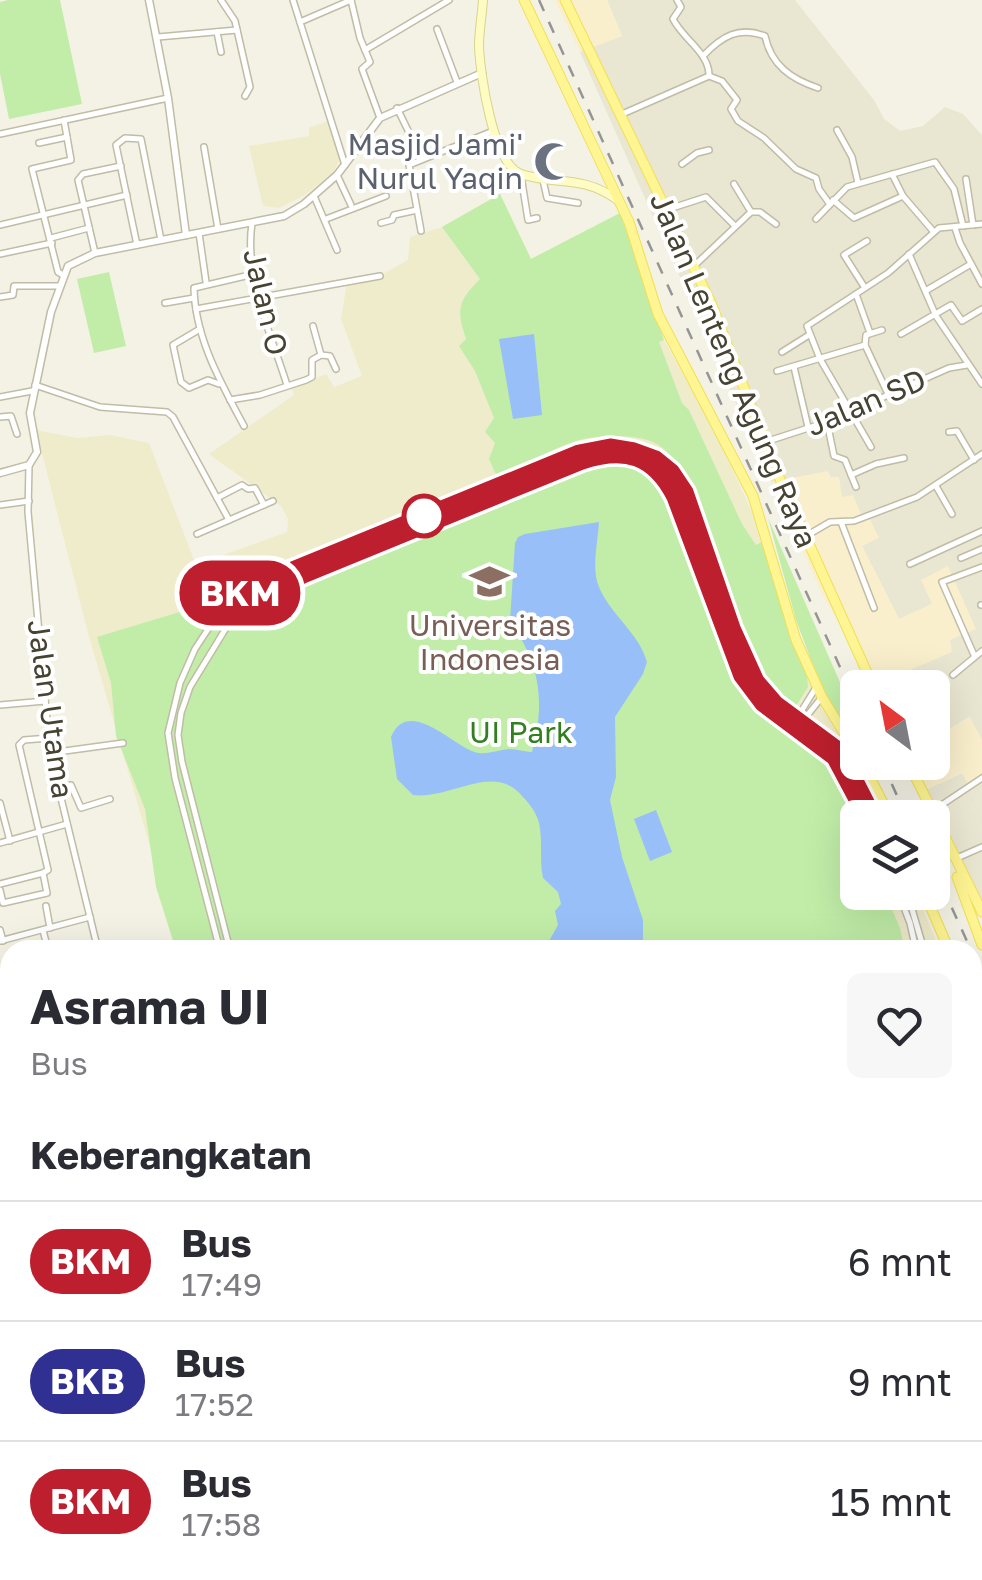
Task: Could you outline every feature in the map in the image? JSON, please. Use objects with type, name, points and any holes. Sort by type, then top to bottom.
[{"type":"main road","points":[[484,0],[482,73],[502,155],[514,170],[589,183],[619,200]]},
{"type":"main road","name":"Jalan Lenteng Agung Raya","points":[[524,0],[634,235],[658,314],[753,496],[787,616],[816,686],[840,726]]},
{"type":"main road","name":"Jalan Lenteng Agung Raya","points":[[564,0],[694,266],[765,442],[866,670]]},
{"type":"main road","points":[[950,851],[982,912]]},
{"type":"main road","points":[[950,860],[980,940]]},
{"type":"main road","points":[[932,910],[945,940]]},
{"type":"street","points":[[149,0],[168,98],[186,235]]},
{"type":"street","points":[[220,0],[237,30],[250,87],[244,96]]},
{"type":"street","points":[[293,0],[344,165]]},
{"type":"street","points":[[678,0],[680,8],[673,19],[703,56],[709,76]]},
{"type":"street","points":[[300,22],[347,1],[370,62],[362,70],[380,118]]},
{"type":"street","points":[[365,50],[446,1]]},
{"type":"street","points":[[437,29],[457,82]]},
{"type":"street","points":[[158,37],[237,30]]},
{"type":"street","points":[[217,32],[221,52]]},
{"type":"street","points":[[703,56],[731,33],[754,32],[765,36],[770,54],[787,74],[818,88]]},
{"type":"street","points":[[0,473],[29,465],[37,452],[30,413],[33,388],[59,286],[75,260],[284,216],[337,175],[380,118],[482,73]]},
{"type":"street","points":[[620,116],[709,76],[722,82],[738,100],[730,109],[738,121],[764,138],[796,169],[812,175],[831,202],[854,218],[903,196]]},
{"type":"street","points":[[0,134],[168,98]]},
{"type":"street","points":[[397,108],[422,159]]},
{"type":"street","points":[[63,275],[58,272],[32,168],[71,160],[64,120]]},
{"type":"street","points":[[836,130],[852,157],[858,183]]},
{"type":"street","points":[[421,231],[409,166],[494,131]]},
{"type":"street","points":[[39,144],[67,136]]},
{"type":"street","points":[[137,245],[116,145],[125,138],[141,139],[160,240]]},
{"type":"street","points":[[204,147],[218,229]]},
{"type":"street","points":[[682,164],[697,152],[709,150]]},
{"type":"street","points":[[816,218],[847,188],[937,163],[954,189],[959,227],[970,264],[982,284]]},
{"type":"street","points":[[95,253],[78,180],[83,174],[121,166]]},
{"type":"street","points":[[514,170],[522,182],[528,220],[537,218]]},
{"type":"street","points":[[892,174],[903,196],[933,232]]},
{"type":"street","points":[[337,175],[351,205]]},
{"type":"street","points":[[542,177],[547,198],[578,203]]},
{"type":"street","points":[[966,179],[973,225]]},
{"type":"street","points":[[734,184],[752,212]]},
{"type":"street","points":[[0,225],[127,195]]},
{"type":"street","points":[[314,196],[338,250]]},
{"type":"street","points":[[326,220],[386,196]]},
{"type":"street","points":[[666,210],[706,197],[734,226]]},
{"type":"street","points":[[381,224],[394,215],[417,210]]},
{"type":"street","points":[[694,266],[752,212],[760,212],[776,224]]},
{"type":"street","name":"Jalan O","points":[[230,400],[287,385],[254,274],[249,248],[252,223]]},
{"type":"street","points":[[871,447],[820,360],[808,324],[865,288],[933,232],[944,226],[982,224]]},
{"type":"street","points":[[0,254],[89,228]]},
{"type":"street","name":"Jalan O","points":[[194,298],[194,288],[206,282],[199,233]]},
{"type":"street","points":[[865,288],[844,255],[867,242]]},
{"type":"street","points":[[910,254],[936,316],[982,384]]},
{"type":"street","points":[[927,290],[970,264]]},
{"type":"street","points":[[206,282],[254,274]]},
{"type":"street","points":[[196,309],[380,276]]},
{"type":"street","points":[[0,297],[13,295],[15,286],[59,286]]},
{"type":"street","points":[[856,294],[870,333]]},
{"type":"street","points":[[165,302],[194,298],[200,329],[221,386],[244,426]]},
{"type":"street","points":[[901,334],[954,305],[962,321],[982,310]]},
{"type":"street","points":[[313,326],[321,355]]},
{"type":"street","points":[[200,329],[173,344],[181,382],[189,388],[208,380],[221,386]]},
{"type":"street","points":[[882,330],[864,337],[888,394]]},
{"type":"street","points":[[782,352],[809,335]]},
{"type":"street","points":[[777,371],[865,345]]},
{"type":"street","points":[[287,385],[312,377],[312,360],[321,355],[330,356],[336,369]]},
{"type":"street","name":"Jalan SD","points":[[765,442],[827,422],[949,368],[967,365]]},
{"type":"street","points":[[794,367],[809,428]]},
{"type":"street","points":[[0,397],[33,388],[100,408],[167,412],[229,520]]},
{"type":"street","points":[[0,417],[10,416],[17,434]]},
{"type":"street","points":[[827,422],[834,456],[845,460],[856,487]]},
{"type":"street","points":[[949,432],[957,431],[974,460]]},
{"type":"street","points":[[217,940],[168,732],[180,683],[195,649],[220,611],[238,595],[348,547],[595,448],[634,450],[663,463],[686,492],[751,670],[768,695],[841,751],[867,800]]},
{"type":"street","points":[[227,940],[192,806],[178,735],[190,687],[229,623],[245,606],[303,576],[604,454],[620,454],[648,464],[664,480],[674,497],[741,676],[762,704],[834,758],[856,800]]},
{"type":"street","points":[[806,536],[826,524],[887,510],[936,486],[982,454]]},
{"type":"street","points":[[851,475],[904,458]]},
{"type":"street","name":"Jalan Utama","points":[[29,465],[50,753],[96,940]]},
{"type":"street","points":[[518,477],[522,486]]},
{"type":"street","points":[[217,498],[242,485],[255,488],[264,505]]},
{"type":"street","points":[[936,486],[952,514]]},
{"type":"street","points":[[0,505],[29,501]]},
{"type":"street","points":[[197,534],[273,501]]},
{"type":"street","points":[[841,522],[874,608]]},
{"type":"street","points":[[910,564],[982,531]]},
{"type":"street","points":[[961,558],[982,550]]},
{"type":"street","points":[[974,655],[942,582],[982,567]]},
{"type":"street","points":[[238,595],[245,606]]},
{"type":"street","points":[[952,675],[982,651]]},
{"type":"street","points":[[741,676],[751,670]]},
{"type":"street","points":[[800,719],[816,686]]},
{"type":"street","points":[[795,726],[822,696]]},
{"type":"street","points":[[0,705],[44,701]]},
{"type":"street","points":[[43,873],[47,892],[2,904],[0,887],[48,870],[19,744],[49,738]]},
{"type":"street","points":[[50,753],[123,743]]},
{"type":"street","points":[[950,801],[982,778]]},
{"type":"street","points":[[58,788],[71,785],[81,808],[110,799]]},
{"type":"street","points":[[0,807],[10,840]]},
{"type":"street","points":[[0,843],[67,824]]},
{"type":"street","points":[[954,859],[982,848]]},
{"type":"street","points":[[46,906],[47,940]]},
{"type":"street","points":[[905,910],[914,940]]},
{"type":"street","points":[[913,910],[921,940]]},
{"type":"street","points":[[5,940],[90,917]]},
{"type":"shaded area","points":[[555,0],[607,0],[622,36],[580,52]]},
{"type":"shaded area","points":[[607,0],[795,0],[874,100],[884,119],[900,131],[923,126],[945,107],[963,114],[982,135],[982,740],[969,717],[950,729],[950,670],[909,670],[951,652],[932,604],[899,619],[862,546],[879,537],[842,497],[828,472],[771,482],[580,52],[622,36]]},
{"type":"shaded area","points":[[328,121],[341,157],[333,173],[305,195],[279,208],[263,206],[249,146],[309,136],[309,128]]},
{"type":"shaded area","name":"UI Park","points":[[500,194],[531,259],[620,213],[664,340],[716,434],[753,514],[786,632],[840,734],[840,780],[864,780],[875,800],[840,800],[840,910],[923,910],[936,940],[177,940],[88,633],[36,430],[77,438],[110,435],[149,443],[196,565],[287,532],[288,519],[281,506],[209,454],[294,395],[292,388],[326,374],[334,387],[362,376],[341,319],[347,282],[383,274],[408,260],[410,237],[442,227]]},
{"type":"shaded area","points":[[828,471],[829,477],[839,477],[842,497],[853,495],[879,538],[862,546],[899,619],[932,604],[921,580],[948,566],[976,629],[950,640],[952,652],[910,670],[871,670],[824,598],[771,482]]},
{"type":"shaded area","points":[[970,717],[982,740],[982,776],[968,784],[962,773],[950,779],[950,729]]},
{"type":"shaded area","points":[[963,773],[982,776],[982,900],[950,841],[950,800],[928,800],[923,791]]},
{"type":"shaded area","points":[[918,780],[947,780],[923,791]]},
{"type":"green space","points":[[60,0],[82,104],[9,119],[0,74],[0,2]]},
{"type":"green space","points":[[500,194],[531,259],[620,213],[682,403],[689,410],[742,524],[756,545],[764,541],[787,628],[807,675],[808,687],[795,708],[771,690],[755,667],[704,513],[690,483],[657,444],[615,436],[578,440],[497,477],[489,459],[495,443],[485,432],[494,418],[475,371],[459,346],[466,339],[461,306],[480,279],[442,227]]},
{"type":"green space","points":[[109,272],[126,346],[94,353],[77,279]]},
{"type":"green space","name":"UI Park","points":[[600,460],[655,463],[723,649],[747,700],[825,765],[845,800],[840,800],[840,910],[892,910],[903,940],[173,940],[156,887],[145,809],[116,736],[111,683],[97,637],[219,600],[270,603]]},
{"type":"green space","points":[[768,518],[840,682],[840,720],[820,684],[796,620]]},
{"type":"water","points":[[534,334],[542,415],[513,419],[499,339]]},
{"type":"water","points":[[599,522],[595,564],[599,587],[638,642],[647,662],[615,717],[616,777],[610,800],[622,857],[643,920],[643,940],[550,940],[558,925],[555,911],[561,904],[558,892],[543,878],[537,816],[512,787],[485,782],[413,795],[397,779],[391,737],[399,725],[409,721],[433,728],[478,753],[509,749],[532,752],[539,713],[538,685],[525,646],[510,621],[515,543],[525,534]]},
{"type":"water","points":[[656,810],[672,852],[650,861],[634,819]]},
{"type":"railway","points":[[539,0],[841,670]]},
{"type":"railway","points":[[890,780],[899,800]]},
{"type":"railway","points":[[950,904],[966,940]]},
{"type":"bus line","name":"BKM","points":[[857,800],[834,758],[748,689],[732,657],[680,508],[660,475],[633,457],[604,454],[582,462],[303,576],[245,606],[238,595],[268,579],[579,452],[610,446],[650,455],[663,463],[686,492],[733,628],[757,681],[776,703],[841,751],[867,800]]},
{"type":"place","name":"Masjid Jami' Nurul Yaqin","points":[[553,161]]},
{"type":"place","name":"Universitas Indonesia","points":[[490,581]]}]
